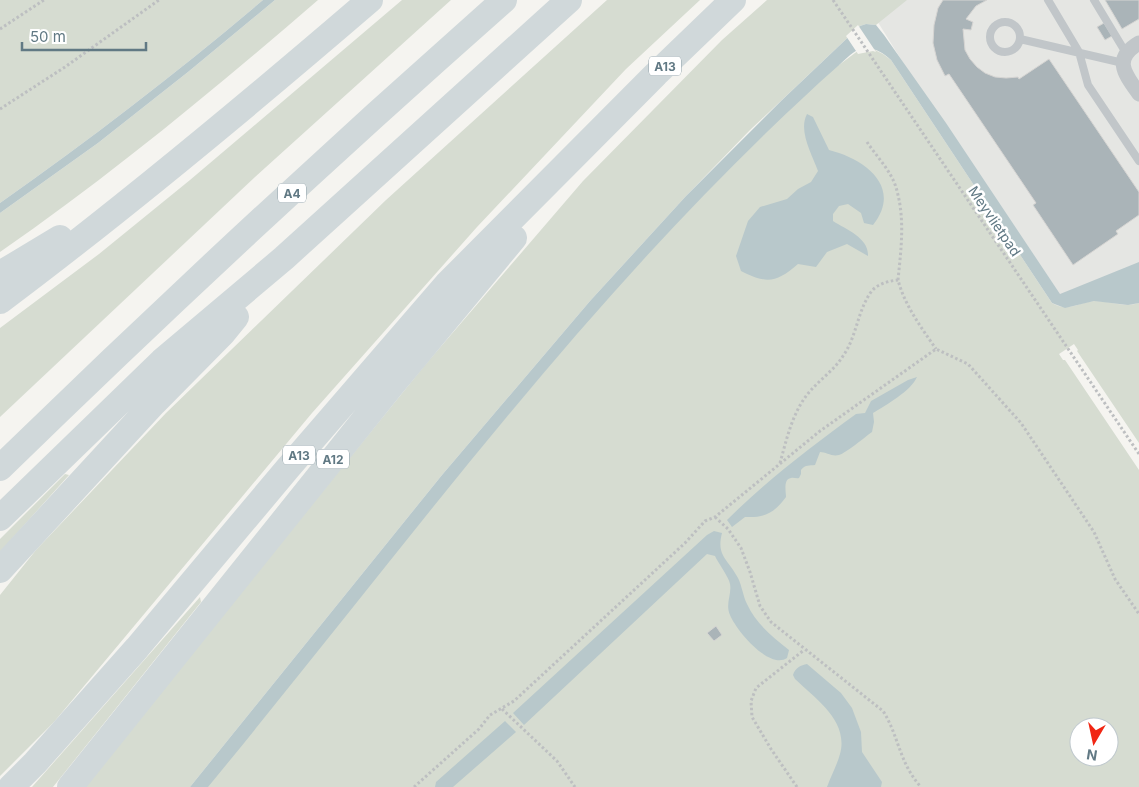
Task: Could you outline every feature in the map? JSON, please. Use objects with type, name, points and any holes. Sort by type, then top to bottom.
[{"type":"highway","points":[[0,301],[149,185],[270,86],[370,0]]},
{"type":"highway","name":"A4","points":[[0,468],[82,388],[415,79],[504,0]]},
{"type":"highway","points":[[0,518],[162,362],[284,258],[569,0]]},
{"type":"highway","name":"A13","points":[[11,787],[36,763],[137,648],[294,461],[447,284],[656,74],[733,0]]},
{"type":"highway","name":"A12","points":[[70,787],[392,385],[465,300],[598,133]]},
{"type":"highway","points":[[0,274],[149,185]]},
{"type":"highway","points":[[0,570],[154,403],[222,333],[284,258]]},
{"type":"highway","name":"A4","points":[[0,452],[82,388]]},
{"type":"street","points":[[1139,43],[1124,58],[1124,72],[1139,94]]},
{"type":"lane","points":[[1048,0],[1079,52],[1088,85],[1139,161]]},
{"type":"lane","points":[[1094,0],[1124,58]]},
{"type":"lane","points":[[1001,21],[1006,21],[1011,22],[1019,29],[1020,39],[1016,48],[1006,52],[992,46],[989,36],[993,27],[1001,21]]},
{"type":"lane","points":[[1020,39],[1079,52],[1124,58]]},
{"type":"path","points":[[0,28],[44,0]]},
{"type":"path","points":[[0,109],[159,0]]},
{"type":"path","name":"Meyvlietpad","points":[[833,0],[1139,454]]},
{"type":"path","points":[[867,142],[887,170],[897,190],[903,232],[898,280],[916,321],[936,349],[968,364],[1021,423],[1094,532],[1115,579],[1139,614]]},
{"type":"path","points":[[780,464],[798,409],[811,390],[843,356],[855,334],[862,309],[872,291],[886,281],[898,280]]},
{"type":"path","points":[[417,786],[479,729],[490,715],[514,701],[678,550],[704,521],[715,517],[820,431],[936,349]]},
{"type":"path","points":[[715,517],[728,529],[741,548],[760,606],[771,622],[883,711],[888,719],[903,761],[922,787]]},
{"type":"path","points":[[797,787],[752,717],[751,701],[756,688],[804,650]]},
{"type":"path","points":[[502,709],[557,761],[575,787]]},
{"type":"shaded area","points":[[0,0],[263,0],[134,105],[0,203]]},
{"type":"shaded area","points":[[263,0],[275,0],[98,143],[0,213],[0,203],[134,104]]},
{"type":"shaded area","points":[[275,0],[318,0],[241,66],[123,162],[0,252],[0,213],[98,143]]},
{"type":"shaded area","points":[[402,0],[451,0],[255,177],[0,417],[0,328],[99,254],[190,180]]},
{"type":"shaded area","points":[[607,0],[700,0],[626,69],[477,227],[312,413],[54,722],[0,776],[0,595],[36,550],[166,413],[386,200]]},
{"type":"shaded area","points":[[767,0],[907,0],[876,25],[866,24],[860,26],[750,130],[686,196],[590,301],[442,475],[190,787],[83,787],[425,365],[583,181],[722,40]]},
{"type":"shaded area","points":[[896,0],[1139,0],[1139,314],[1078,343],[874,16]]},
{"type":"shaded area","points":[[866,24],[876,25],[884,35],[946,123],[1060,294],[1139,262],[1139,303],[1128,305],[1094,301],[1065,308],[1052,303],[891,60],[876,50],[858,50],[850,55],[767,132],[691,209],[618,288],[478,452],[208,787],[190,787],[442,475],[590,301],[686,196],[782,100],[860,26]]},
{"type":"shaded area","points":[[873,49],[891,60],[1052,303],[1068,307],[1095,301],[1122,305],[1139,303],[1139,443],[1074,344],[1059,354],[1065,360],[1139,470],[1139,787],[196,787],[677,213],[834,59],[839,65],[859,50]]},
{"type":"shaded area","points":[[807,114],[813,117],[829,150],[855,160],[876,177],[882,187],[884,199],[881,211],[873,225],[864,223],[861,213],[848,204],[839,206],[833,214],[833,221],[861,239],[865,244],[868,256],[847,244],[827,252],[816,267],[798,264],[777,278],[765,280],[741,271],[736,256],[748,221],[760,207],[787,199],[798,189],[811,182],[818,171],[805,135],[804,128]]},
{"type":"shaded area","points":[[917,377],[904,392],[873,413],[872,432],[842,454],[834,455],[820,452],[815,465],[804,467],[799,478],[788,479],[786,497],[773,511],[758,517],[745,517],[732,527],[727,520],[790,464],[856,414],[865,413],[871,401],[908,380]]},
{"type":"shaded area","points":[[65,474],[69,475],[0,552],[0,539]]},
{"type":"shaded area","points":[[714,531],[722,533],[722,552],[741,584],[746,601],[755,618],[789,650],[787,658],[780,660],[763,654],[739,630],[733,622],[729,611],[729,581],[715,556],[707,554],[524,725],[513,713],[707,535]]},
{"type":"shaded area","points":[[200,597],[201,602],[53,787],[32,787]]},
{"type":"shaded area","points":[[807,664],[841,693],[852,708],[861,732],[862,752],[882,782],[881,787],[827,787],[839,758],[842,742],[840,731],[829,712],[793,675],[795,670]]},
{"type":"shaded area","points":[[505,721],[516,732],[453,787],[435,787],[436,782]]},
{"type":"pier","points":[[858,25],[876,52],[858,54],[846,36]]},
{"type":"building","points":[[943,0],[987,0],[976,6],[966,19],[973,22],[971,30],[963,29],[965,50],[970,59],[985,73],[995,77],[1018,77],[1019,79],[1049,59],[1139,192],[1139,215],[1116,231],[1118,234],[1073,265],[1033,205],[1036,203],[949,74],[945,76],[937,60],[933,43],[934,25],[938,8]]},
{"type":"building","points":[[1105,0],[1139,0],[1139,19],[1122,29]]},
{"type":"building","points":[[1104,23],[1112,36],[1105,40],[1097,27]]},
{"type":"building","points":[[716,626],[722,635],[714,641],[707,633]]}]
